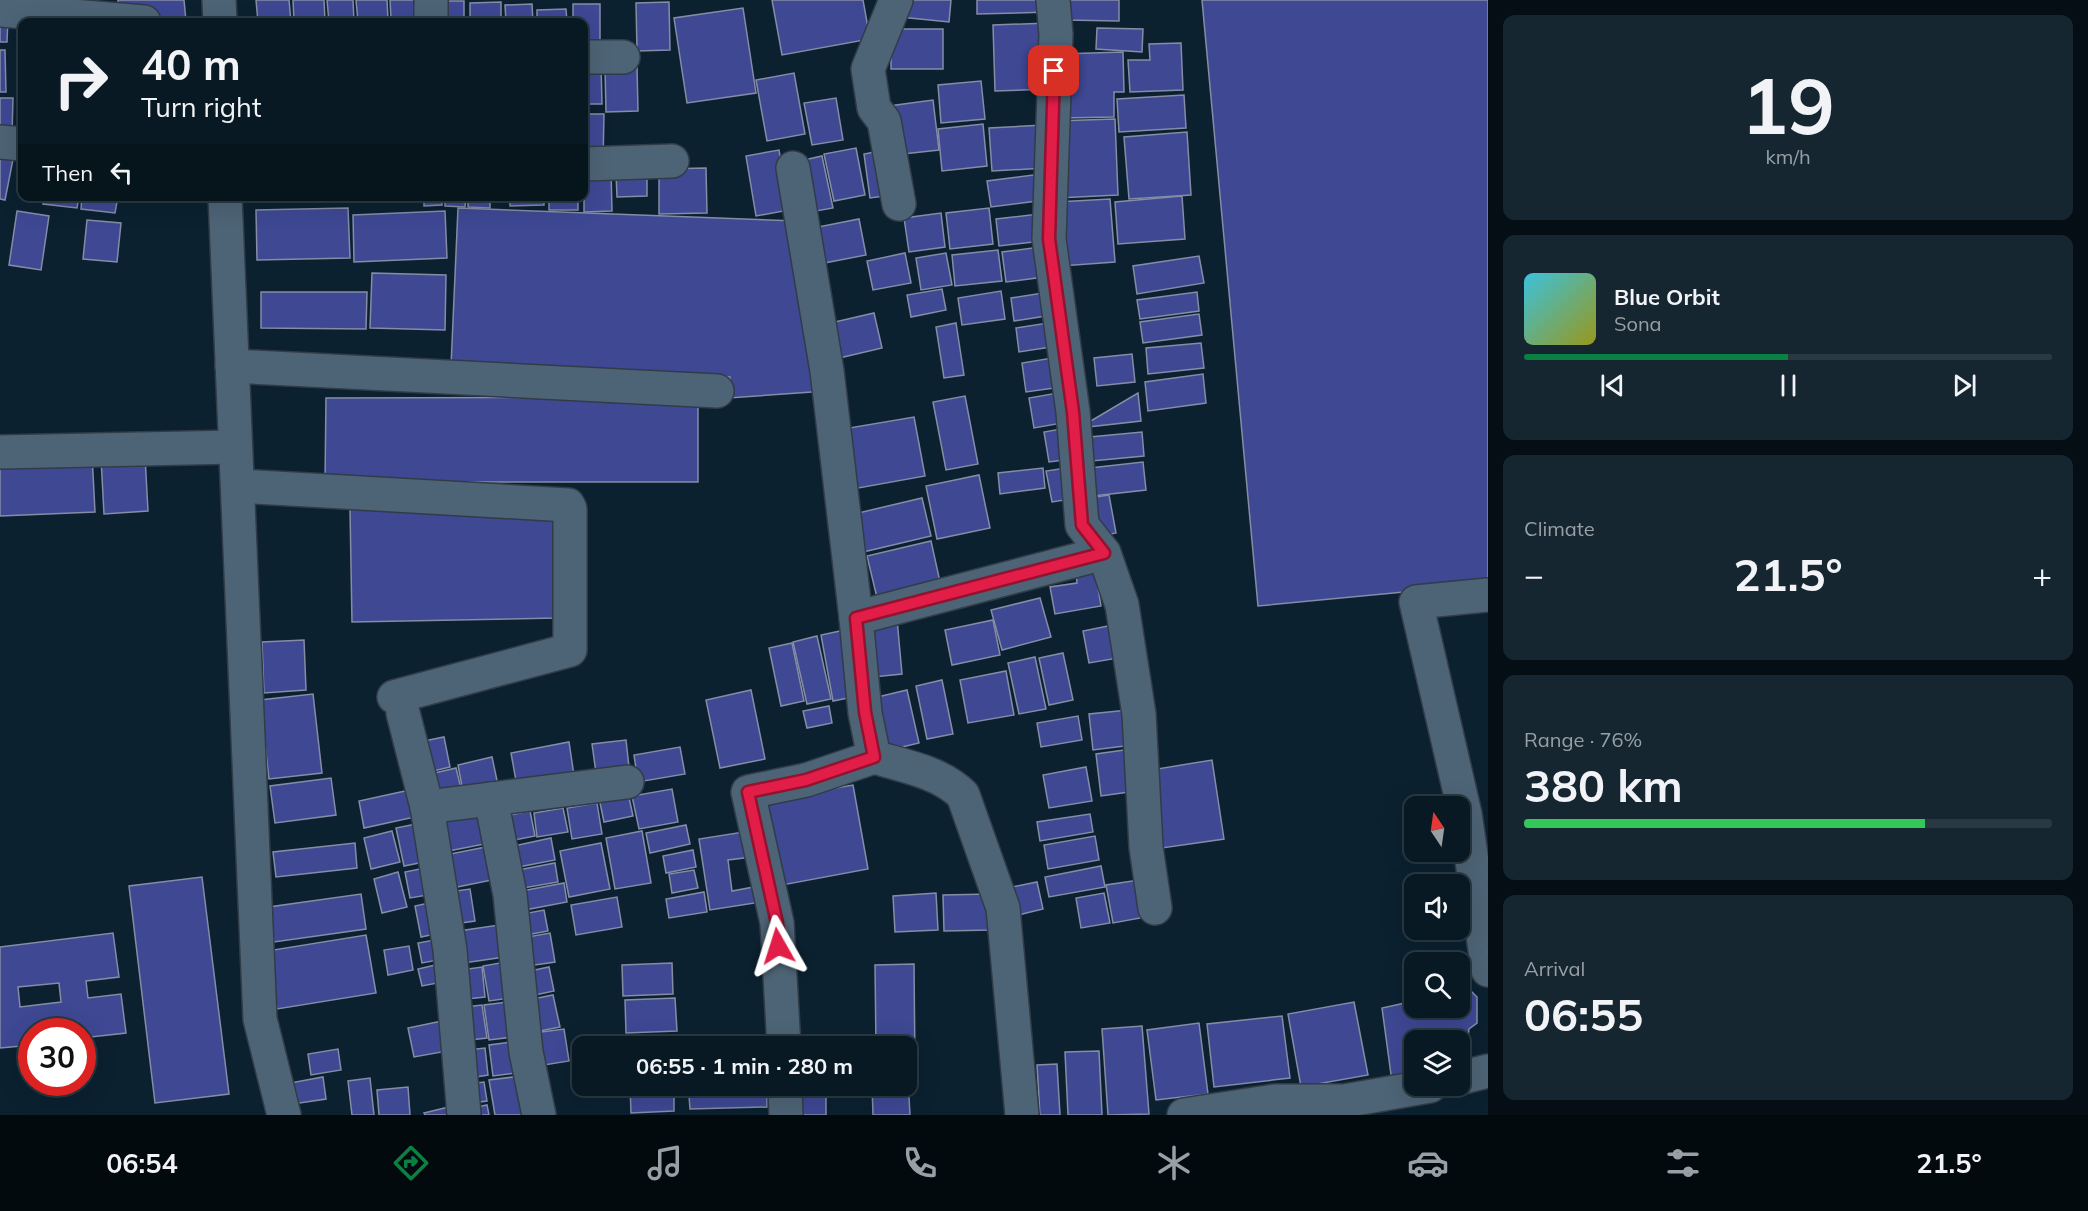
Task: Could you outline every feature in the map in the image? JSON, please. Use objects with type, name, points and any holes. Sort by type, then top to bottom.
[{"type":"street","points":[[219,0],[220,18]]},
{"type":"street","points":[[431,0],[431,18]]},
{"type":"street","points":[[896,0],[868,69],[874,108],[884,122],[899,204]]},
{"type":"street","points":[[1053,0],[1056,34],[1049,239],[1073,412],[1082,525],[1104,553],[1122,605],[1139,714],[1146,847],[1155,908]]},
{"type":"street","points":[[0,10],[96,18]]},
{"type":"street","points":[[588,57],[623,57]]},
{"type":"street","points":[[0,142],[18,144]]},
{"type":"street","points":[[588,164],[672,160]]},
{"type":"street","points":[[793,168],[827,371],[865,712],[874,757]]},
{"type":"street","points":[[225,201],[260,1019],[284,1115]]},
{"type":"street","points":[[232,366],[717,391]]},
{"type":"street","points":[[0,452],[235,447]]},
{"type":"street","points":[[239,486],[568,505],[570,650],[398,705],[427,807],[450,950],[464,1115]]},
{"type":"street","points":[[856,618],[1104,553]]},
{"type":"street","points":[[1488,595],[1416,602],[1465,814],[1488,970]]},
{"type":"street","points":[[782,1036],[777,923],[748,792],[806,780],[874,757],[937,777],[951,783],[963,795],[1003,908],[1022,1115]]},
{"type":"street","points":[[427,807],[627,782]]},
{"type":"street","points":[[491,800],[510,895],[526,1052],[540,1115]]},
{"type":"street","points":[[1470,1076],[1488,1071]]},
{"type":"street","points":[[1184,1115],[1274,1101],[1344,1101],[1404,1091]]},
{"type":"street","points":[[785,1096],[786,1115]]},
{"type":"building","points":[[118,0],[184,0],[186,18],[152,18],[117,15]]},
{"type":"building","points":[[256,0],[289,0],[291,18],[258,18]]},
{"type":"building","points":[[293,0],[324,0],[325,18],[294,18]]},
{"type":"building","points":[[327,0],[353,0],[354,18],[329,18]]},
{"type":"building","points":[[356,0],[387,0],[388,18],[358,18]]},
{"type":"building","points":[[390,0],[426,0],[427,16],[391,18]]},
{"type":"building","points":[[772,0],[863,0],[870,39],[782,55]]},
{"type":"building","points":[[901,0],[951,0],[949,22],[900,17]]},
{"type":"building","points":[[977,0],[1050,0],[1050,12],[977,14]]},
{"type":"building","points":[[1065,0],[1119,0],[1119,21],[1065,20]]},
{"type":"building","points":[[1202,0],[1488,0],[1488,584],[1258,606]]},
{"type":"building","points":[[438,1],[464,1],[464,18],[438,18]]},
{"type":"building","points":[[501,2],[501,18],[470,18],[470,3]]},
{"type":"building","points":[[669,2],[670,50],[637,51],[636,3]]},
{"type":"building","points":[[532,4],[533,18],[506,18],[505,5]]},
{"type":"building","points":[[573,4],[600,4],[600,52],[588,52],[588,18],[573,18]]},
{"type":"building","points":[[743,8],[756,93],[687,103],[674,18]]},
{"type":"building","points":[[566,9],[567,18],[537,18],[537,10]]},
{"type":"building","points":[[0,17],[8,17],[7,42],[0,42]]},
{"type":"building","points":[[1049,23],[1051,89],[995,91],[993,25]]},
{"type":"building","points":[[1097,28],[1143,29],[1142,52],[1096,49]]},
{"type":"building","points":[[891,29],[943,29],[943,69],[891,69]]},
{"type":"building","points":[[1181,43],[1183,90],[1130,92],[1128,60],[1150,60],[1149,44]]},
{"type":"building","points":[[0,50],[5,50],[6,92],[0,92]]},
{"type":"building","points":[[1123,52],[1124,92],[1114,92],[1114,117],[1061,118],[1060,54]]},
{"type":"building","points":[[588,65],[601,65],[602,104],[588,104]]},
{"type":"building","points":[[637,66],[638,111],[606,112],[605,67]]},
{"type":"building","points":[[794,73],[805,134],[767,141],[756,80]]},
{"type":"building","points":[[981,81],[985,119],[941,123],[938,85]]},
{"type":"building","points":[[1184,95],[1186,128],[1119,132],[1117,99]]},
{"type":"building","points":[[0,98],[13,98],[12,135],[0,135]]},
{"type":"building","points":[[836,98],[843,140],[812,145],[804,103]]},
{"type":"building","points":[[933,100],[939,150],[894,155],[889,106]]},
{"type":"building","points":[[588,114],[604,114],[603,163],[588,163]]},
{"type":"building","points":[[1115,119],[1118,195],[1057,198],[1054,121]]},
{"type":"building","points":[[983,124],[987,166],[942,171],[938,129]]},
{"type":"building","points":[[1043,125],[1045,168],[992,171],[989,128]]},
{"type":"building","points":[[1187,132],[1191,195],[1129,199],[1124,137]]},
{"type":"building","points":[[0,146],[15,149],[5,200],[0,199]]},
{"type":"building","points":[[856,148],[865,195],[834,201],[824,154]]},
{"type":"building","points":[[779,150],[789,210],[756,216],[746,156]]},
{"type":"building","points":[[885,150],[892,195],[870,198],[864,154]]},
{"type":"building","points":[[822,156],[833,208],[805,213],[795,162]]},
{"type":"building","points":[[706,168],[707,213],[659,214],[659,169]]},
{"type":"building","points":[[611,170],[612,211],[584,212],[584,201],[588,201],[588,171]]},
{"type":"building","points":[[647,173],[647,196],[617,197],[616,174]]},
{"type":"building","points":[[1041,174],[1045,200],[991,207],[987,181]]},
{"type":"building","points":[[1182,196],[1185,239],[1118,244],[1115,202]]},
{"type":"building","points":[[1110,199],[1115,262],[1061,266],[1057,202]]},
{"type":"building","points":[[43,201],[78,201],[77,208],[43,204]]},
{"type":"building","points":[[82,201],[117,201],[115,213],[81,209]]},
{"type":"building","points":[[424,201],[442,201],[442,205],[424,206]]},
{"type":"building","points":[[445,201],[466,201],[465,207],[445,206]]},
{"type":"building","points":[[468,201],[490,201],[490,208],[468,207]]},
{"type":"building","points":[[510,201],[544,201],[544,205],[510,206]]},
{"type":"building","points":[[549,201],[578,201],[578,210],[549,210]]},
{"type":"building","points":[[348,208],[350,258],[257,260],[256,210]]},
{"type":"building","points":[[458,208],[797,221],[826,391],[729,398],[730,377],[451,366]]},
{"type":"building","points":[[989,208],[993,244],[950,249],[946,213]]},
{"type":"building","points":[[17,211],[49,216],[41,270],[9,265]]},
{"type":"building","points":[[445,211],[447,258],[354,262],[353,215]]},
{"type":"building","points":[[941,213],[945,247],[909,252],[904,218]]},
{"type":"building","points":[[1039,214],[1042,241],[999,246],[996,219]]},
{"type":"building","points":[[859,219],[866,255],[814,265],[808,229]]},
{"type":"building","points":[[87,220],[121,223],[117,262],[83,259]]},
{"type":"building","points":[[1040,247],[1044,277],[1006,282],[1002,252]]},
{"type":"building","points":[[998,250],[1002,281],[955,286],[952,255]]},
{"type":"building","points":[[905,253],[911,283],[873,290],[867,261]]},
{"type":"building","points":[[946,253],[952,285],[921,290],[916,258]]},
{"type":"building","points":[[1199,256],[1204,283],[1137,294],[1133,266]]},
{"type":"building","points":[[372,273],[446,275],[445,330],[370,328]]},
{"type":"building","points":[[942,289],[946,310],[911,317],[907,295]]},
{"type":"building","points":[[1001,291],[1005,319],[962,325],[958,298]]},
{"type":"building","points":[[261,292],[367,292],[366,329],[261,328]]},
{"type":"building","points":[[1049,292],[1052,315],[1014,321],[1011,298]]},
{"type":"building","points":[[1197,292],[1199,311],[1140,319],[1137,300]]},
{"type":"building","points":[[874,313],[882,348],[835,359],[826,324]]},
{"type":"building","points":[[1199,314],[1202,335],[1143,343],[1140,322]]},
{"type":"building","points":[[1054,322],[1057,346],[1019,352],[1016,328]]},
{"type":"building","points":[[956,323],[964,375],[944,378],[936,327]]},
{"type":"building","points":[[1201,343],[1204,368],[1148,374],[1146,348]]},
{"type":"building","points":[[1132,354],[1135,382],[1097,386],[1094,358]]},
{"type":"building","points":[[1064,356],[1068,386],[1026,392],[1022,363]]},
{"type":"building","points":[[1203,374],[1206,403],[1148,411],[1145,382]]},
{"type":"building","points":[[1063,392],[1068,422],[1034,428],[1029,398]]},
{"type":"building","points":[[1138,393],[1141,421],[1079,428]]},
{"type":"building","points":[[965,396],[978,464],[946,470],[933,402]]},
{"type":"building","points":[[698,397],[698,482],[325,482],[326,398]]},
{"type":"building","points":[[914,417],[925,476],[853,489],[843,429]]},
{"type":"building","points":[[1066,428],[1071,459],[1049,462],[1044,432]]},
{"type":"building","points":[[1142,432],[1144,456],[1081,462],[1079,438]]},
{"type":"building","points":[[92,454],[95,512],[0,516],[0,462]]},
{"type":"building","points":[[145,456],[148,511],[104,514],[101,458]]},
{"type":"building","points":[[1143,462],[1146,490],[1084,497],[1081,469]]},
{"type":"building","points":[[1072,467],[1078,498],[1052,502],[1046,471]]},
{"type":"building","points":[[1043,468],[1045,488],[1000,494],[998,473]]},
{"type":"building","points":[[979,475],[990,528],[937,539],[926,486]]},
{"type":"building","points":[[1109,495],[1116,533],[1095,537],[1089,498]]},
{"type":"building","points":[[922,498],[931,536],[863,552],[854,514]]},
{"type":"building","points":[[555,504],[557,618],[352,622],[350,509]]},
{"type":"building","points":[[931,541],[942,591],[879,606],[867,556]]},
{"type":"building","points":[[1095,570],[1101,606],[1055,614],[1050,587],[1077,583],[1076,573]]},
{"type":"building","points":[[1040,598],[1051,637],[1002,650],[991,610]]},
{"type":"building","points":[[897,619],[902,674],[873,677],[867,622]]},
{"type":"building","points":[[993,620],[1000,655],[952,665],[945,630]]},
{"type":"building","points":[[1118,624],[1124,657],[1089,663],[1083,631]]},
{"type":"building","points":[[845,630],[858,696],[833,701],[821,635]]},
{"type":"building","points":[[817,636],[831,699],[807,704],[793,642]]},
{"type":"building","points":[[304,640],[306,690],[264,693],[262,642]]},
{"type":"building","points":[[792,643],[804,701],[781,706],[769,648]]},
{"type":"building","points":[[1063,653],[1073,700],[1049,705],[1039,658]]},
{"type":"building","points":[[1035,657],[1046,709],[1019,714],[1008,663]]},
{"type":"building","points":[[1006,671],[1014,715],[968,723],[960,680]]},
{"type":"building","points":[[942,680],[953,734],[927,739],[916,686]]},
{"type":"building","points":[[751,690],[765,759],[720,768],[706,700]]},
{"type":"building","points":[[907,690],[919,743],[881,752],[869,699]]},
{"type":"building","points":[[313,694],[322,773],[269,779],[260,700]]},
{"type":"building","points":[[829,706],[832,723],[807,728],[803,711]]},
{"type":"building","points":[[1128,710],[1132,745],[1093,750],[1089,714]]},
{"type":"building","points":[[1078,716],[1082,740],[1041,747],[1037,723]]},
{"type":"building","points":[[444,737],[450,767],[421,774],[414,743]]},
{"type":"building","points":[[626,740],[630,776],[597,780],[592,744]]},
{"type":"building","points":[[569,742],[575,782],[518,792],[511,753]]},
{"type":"building","points":[[680,747],[685,774],[638,782],[634,755]]},
{"type":"building","points":[[1131,749],[1136,791],[1101,796],[1096,754]]},
{"type":"building","points":[[492,757],[499,790],[464,797],[458,765]]},
{"type":"building","points":[[1212,760],[1224,839],[1162,848],[1151,770]]},
{"type":"building","points":[[1086,767],[1092,801],[1049,808],[1043,775]]},
{"type":"building","points":[[456,768],[463,797],[433,804],[426,775]]},
{"type":"building","points":[[331,778],[336,815],[275,823],[270,786]]},
{"type":"building","points":[[853,785],[868,869],[777,886],[761,801]]},
{"type":"building","points":[[419,788],[424,815],[364,828],[359,801]]},
{"type":"building","points":[[672,789],[678,822],[639,829],[632,796]]},
{"type":"building","points":[[628,793],[633,816],[604,822],[599,798]]},
{"type":"building","points":[[597,803],[602,834],[572,839],[567,808]]},
{"type":"building","points":[[489,808],[495,842],[438,853],[432,818]]},
{"type":"building","points":[[563,808],[568,832],[537,837],[534,813]]},
{"type":"building","points":[[530,811],[535,836],[504,842],[500,817]]},
{"type":"building","points":[[1090,814],[1093,832],[1040,841],[1037,822]]},
{"type":"building","points":[[426,822],[434,860],[404,866],[396,828]]},
{"type":"building","points":[[686,825],[690,844],[650,853],[646,833]]},
{"type":"building","points":[[756,830],[760,856],[728,860],[732,891],[764,885],[767,901],[710,910],[699,839]]},
{"type":"building","points":[[392,831],[400,862],[371,869],[364,838]]},
{"type":"building","points":[[642,831],[651,883],[615,889],[606,838]]},
{"type":"building","points":[[1095,836],[1099,860],[1048,869],[1044,845]]},
{"type":"building","points":[[551,838],[555,860],[513,868],[509,847]]},
{"type":"building","points":[[355,843],[357,868],[276,877],[273,852]]},
{"type":"building","points":[[601,843],[610,889],[569,897],[560,851]]},
{"type":"building","points":[[491,846],[497,879],[447,889],[440,856]]},
{"type":"building","points":[[693,850],[696,867],[666,873],[663,856]]},
{"type":"building","points":[[555,863],[558,882],[512,890],[508,872]]},
{"type":"building","points":[[435,866],[440,893],[410,898],[405,872]]},
{"type":"building","points":[[1101,866],[1105,887],[1049,897],[1045,877]]},
{"type":"building","points":[[694,870],[698,888],[672,893],[669,874]]},
{"type":"building","points":[[398,872],[407,907],[382,913],[374,879]]},
{"type":"building","points":[[202,877],[229,1094],[155,1103],[129,886]]},
{"type":"building","points":[[1139,880],[1146,917],[1113,923],[1106,885]]},
{"type":"building","points":[[1037,882],[1043,909],[1018,915],[1012,887]]},
{"type":"building","points":[[564,883],[567,902],[514,912],[511,893]]},
{"type":"building","points":[[470,889],[475,921],[447,925],[442,893]]},
{"type":"building","points":[[704,892],[707,912],[669,918],[666,899]]},
{"type":"building","points":[[936,893],[938,930],[895,932],[893,896]]},
{"type":"building","points":[[1104,893],[1110,923],[1081,928],[1076,898]]},
{"type":"building","points":[[361,894],[366,929],[274,942],[269,907]]},
{"type":"building","points":[[990,894],[991,930],[944,931],[943,895]]},
{"type":"building","points":[[617,897],[622,927],[576,935],[571,905]]},
{"type":"building","points":[[438,901],[444,932],[421,937],[415,906]]},
{"type":"building","points":[[544,910],[548,931],[516,937],[512,916]]},
{"type":"building","points":[[499,925],[504,957],[457,964],[452,932]]},
{"type":"building","points":[[113,933],[119,977],[86,981],[88,998],[121,994],[126,1033],[96,1036],[96,1018],[18,1018],[18,1046],[0,1048],[0,947]],"holes":[[[59,983],[61,1002],[20,1007],[18,987]]]},
{"type":"building","points":[[550,933],[555,962],[521,967],[516,939]]},
{"type":"building","points":[[366,935],[376,993],[277,1009],[267,951]]},
{"type":"building","points":[[445,938],[449,958],[422,963],[418,943]]},
{"type":"building","points":[[409,946],[413,970],[388,975],[384,950]]},
{"type":"building","points":[[511,961],[516,997],[489,1001],[483,966]]},
{"type":"building","points":[[444,963],[448,981],[422,986],[418,969]]},
{"type":"building","points":[[672,963],[673,994],[623,996],[622,965]]},
{"type":"building","points":[[914,964],[915,1036],[876,1036],[875,965]]},
{"type":"building","points":[[482,967],[485,997],[457,1000],[454,971]]},
{"type":"building","points":[[549,967],[554,991],[525,997],[520,973]]},
{"type":"building","points":[[1470,990],[1477,997],[1477,1023],[1469,1030],[1404,1030],[1404,1080],[1392,1082],[1382,1008],[1404,1003],[1404,1018],[1470,1018]]},
{"type":"building","points":[[553,995],[560,1027],[530,1033],[523,1001]]},
{"type":"building","points":[[675,998],[677,1031],[626,1033],[625,1000]]},
{"type":"building","points":[[516,1001],[521,1036],[489,1040],[484,1005]]},
{"type":"building","points":[[1354,1002],[1368,1075],[1301,1087],[1288,1014]]},
{"type":"building","points":[[482,1005],[487,1038],[461,1041],[456,1008]]},
{"type":"building","points":[[1282,1016],[1290,1078],[1214,1087],[1207,1024]]},
{"type":"building","points":[[447,1020],[453,1050],[414,1057],[408,1028]]},
{"type":"building","points":[[1199,1023],[1208,1094],[1156,1100],[1147,1030]]},
{"type":"building","points":[[1142,1026],[1149,1114],[1108,1115],[1102,1029]]},
{"type":"building","points":[[564,1029],[569,1061],[532,1067],[526,1034]]},
{"type":"building","points":[[519,1041],[524,1072],[493,1076],[489,1045]]},
{"type":"building","points":[[485,1048],[488,1075],[463,1079],[459,1051]]},
{"type":"building","points":[[338,1049],[341,1070],[311,1075],[308,1054]]},
{"type":"building","points":[[1099,1051],[1102,1115],[1068,1115],[1065,1052]]},
{"type":"building","points":[[1057,1064],[1060,1115],[1040,1115],[1037,1065]]},
{"type":"building","points":[[529,1075],[534,1115],[495,1115],[489,1080]]},
{"type":"building","points":[[323,1077],[326,1099],[293,1104],[290,1083]]},
{"type":"building","points":[[370,1078],[374,1115],[352,1115],[348,1081]]},
{"type":"building","points":[[484,1082],[487,1101],[465,1104],[462,1085]]},
{"type":"building","points":[[408,1087],[410,1115],[379,1115],[377,1090]]},
{"type":"building","points":[[630,1096],[674,1096],[674,1111],[631,1113]]},
{"type":"building","points":[[689,1096],[767,1096],[767,1107],[690,1109]]},
{"type":"building","points":[[793,1096],[826,1096],[826,1115],[794,1115]]},
{"type":"building","points":[[872,1096],[909,1096],[910,1115],[873,1115]]},
{"type":"building","points":[[457,1105],[459,1115],[425,1115],[424,1113]]},
{"type":"building","points":[[487,1105],[489,1115],[468,1115],[467,1109]]},
{"type":"route","points":[[778,946],[777,923],[748,792],[806,780],[874,757],[865,712],[856,618],[1104,553],[1082,525],[1073,412],[1049,239],[1054,71]]}]
